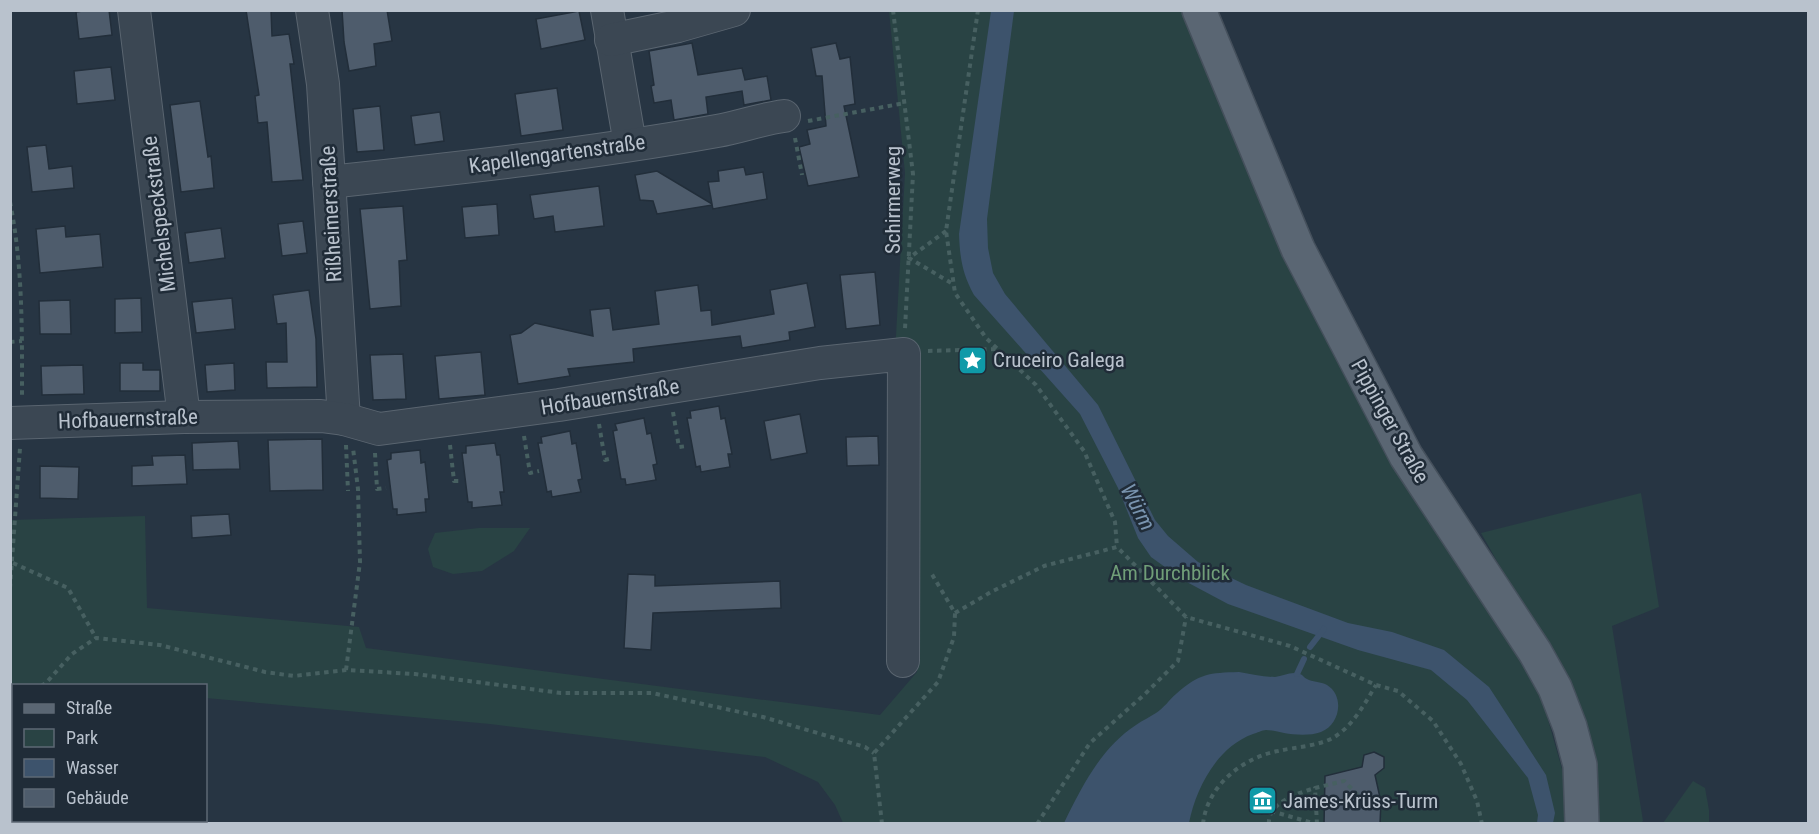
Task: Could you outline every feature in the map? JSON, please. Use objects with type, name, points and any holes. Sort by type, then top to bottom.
[{"type":"main road","name":"Pippinger Straße","points":[[1200,10],[1298,249],[1406,456],[1535,652],[1555,688],[1570,727],[1580,765],[1582,824]]},
{"type":"street","name":"Michelspeckstraße","points":[[134,10],[184,417]]},
{"type":"street","name":"Rißheimerstraße","points":[[312,10],[323,84],[346,424]]},
{"type":"street","points":[[630,144],[609,25],[678,26],[734,10]]},
{"type":"street","name":"Kapellengartenstraße","points":[[329,182],[452,169],[630,144],[719,130],[787,116]]},
{"type":"street","name":"Hofbauernstraße","points":[[17,423],[184,417],[321,416],[346,424],[379,429],[560,405],[820,363],[904,354]]},
{"type":"street","points":[[903,661],[904,354]]},
{"type":"path","name":"Schirmerweg","points":[[893,10],[913,174],[904,354]]},
{"type":"path","points":[[978,10],[946,231],[955,293],[986,338],[1036,385],[1084,451],[1115,522],[1117,547],[1186,617],[1290,646],[1376,685],[1398,691],[1432,721],[1461,764],[1477,801],[1482,824]]},
{"type":"path","points":[[802,175],[787,116],[810,121],[905,103]]},
{"type":"path","points":[[10,202],[16,229],[22,287],[22,341],[10,588]]},
{"type":"path","points":[[946,231],[909,258],[954,284]]},
{"type":"path","points":[[10,342],[22,341]]},
{"type":"path","points":[[904,354],[940,350],[998,349]]},
{"type":"path","points":[[671,401],[679,447],[687,446]]},
{"type":"path","points":[[597,414],[605,460],[613,458]]},
{"type":"path","points":[[346,424],[348,491]]},
{"type":"path","points":[[346,424],[352,443],[358,489],[360,562],[346,670]]},
{"type":"path","points":[[522,427],[530,473],[539,471]]},
{"type":"path","points":[[449,434],[454,481],[462,481]]},
{"type":"path","points":[[375,442],[377,489],[386,488]]},
{"type":"path","points":[[955,613],[1044,566],[1117,547]]},
{"type":"path","points":[[13,563],[68,588],[96,638]]},
{"type":"path","points":[[1037,824],[1090,743],[1178,661],[1186,617]]},
{"type":"path","points":[[44,684],[72,654],[96,638],[160,645],[265,672],[294,676],[346,670],[415,674],[561,693],[652,693],[764,717],[865,747],[874,753]]},
{"type":"path","points":[[1203,824],[1208,801],[1217,787],[1228,777],[1260,755],[1309,745],[1335,736],[1356,717],[1376,685]]},
{"type":"path","points":[[1269,824],[1268,816],[1276,806],[1302,792],[1315,788],[1344,781],[1364,801]]},
{"type":"path","points":[[1271,811],[1317,824],[1315,788]]},
{"type":"green space","name":"Am Durchblick","points":[[889,11],[1189,11],[1539,688],[1568,790],[1569,823],[843,823],[835,805],[818,782],[765,757],[490,724],[207,698],[207,684],[53,683],[12,684],[12,822],[53,823],[11,823],[10,520],[145,516],[147,608],[359,627],[366,648],[880,715],[917,672],[920,590],[893,554],[895,354],[905,173]]},
{"type":"green space","points":[[1641,493],[1659,607],[1612,626],[1643,821],[1641,823],[1597,823],[1578,704],[1481,533]]},
{"type":"green space","points":[[479,528],[530,528],[514,551],[482,571],[453,574],[433,567],[428,549],[435,533]]},
{"type":"green space","points":[[1693,781],[1705,788],[1709,823],[1663,823]]},
{"type":"water","name":"Würm","points":[[991,11],[1014,11],[987,219],[988,248],[993,273],[1005,294],[1098,405],[1155,520],[1168,536],[1198,562],[1246,585],[1348,623],[1392,632],[1444,650],[1489,687],[1546,775],[1555,813],[1553,823],[1537,823],[1538,815],[1528,778],[1467,700],[1431,670],[1358,650],[1228,604],[1183,580],[1151,557],[1138,538],[1118,488],[1080,414],[974,295],[964,272],[959,234]]},
{"type":"water","points":[[1239,672],[1275,677],[1295,673],[1306,679],[1325,684],[1333,690],[1336,696],[1338,710],[1336,717],[1327,728],[1317,733],[1298,735],[1264,730],[1240,740],[1229,748],[1210,770],[1197,796],[1189,823],[1064,823],[1094,769],[1124,734],[1159,711],[1176,694],[1199,678],[1212,674]]},
{"type":"building","points":[[109,10],[112,35],[79,39],[76,12]]},
{"type":"building","points":[[246,10],[271,10],[272,36],[289,34],[294,64],[290,64],[303,180],[272,182],[267,122],[258,123],[255,96],[259,95]]},
{"type":"building","points":[[342,10],[387,10],[392,41],[374,44],[376,66],[349,71]]},
{"type":"building","points":[[579,11],[585,40],[541,49],[536,19]]},
{"type":"building","points":[[692,43],[698,75],[742,68],[745,80],[767,76],[771,100],[744,105],[742,91],[706,97],[708,114],[674,120],[671,100],[654,103],[649,51]]},
{"type":"building","points":[[836,43],[840,59],[850,57],[855,104],[844,106],[859,177],[808,186],[799,147],[810,144],[807,130],[826,126],[822,76],[816,76],[811,48]]},
{"type":"building","points":[[111,67],[115,100],[77,104],[74,71]]},
{"type":"building","points":[[557,88],[563,130],[521,136],[515,94]]},
{"type":"building","points":[[200,101],[208,157],[211,156],[214,188],[181,192],[170,105]]},
{"type":"building","points":[[380,106],[384,150],[357,152],[353,109]]},
{"type":"building","points":[[440,112],[444,141],[415,145],[411,116]]},
{"type":"building","points":[[46,145],[49,169],[72,166],[74,188],[32,192],[27,147]]},
{"type":"building","points":[[744,167],[746,175],[763,172],[767,199],[713,209],[712,205],[657,214],[653,201],[640,200],[635,175],[657,171],[712,204],[708,182],[719,181],[718,171]]},
{"type":"building","points":[[599,186],[604,226],[555,232],[553,216],[534,219],[530,195]]},
{"type":"building","points":[[497,204],[499,235],[465,238],[462,207]]},
{"type":"building","points":[[403,206],[407,260],[399,261],[401,306],[370,309],[360,209]]},
{"type":"building","points":[[303,221],[307,253],[282,256],[278,224]]},
{"type":"building","points":[[65,226],[66,237],[100,234],[103,267],[40,273],[36,229]]},
{"type":"building","points":[[221,228],[225,258],[189,263],[185,233]]},
{"type":"building","points":[[875,272],[880,325],[846,329],[840,275]]},
{"type":"building","points":[[807,283],[815,327],[789,332],[790,340],[742,348],[740,336],[633,349],[634,362],[568,369],[570,376],[518,384],[510,335],[521,333],[535,323],[593,336],[590,310],[610,308],[613,330],[659,324],[655,291],[698,285],[701,311],[711,310],[712,325],[774,314],[770,290]]},
{"type":"building","points":[[309,290],[316,339],[317,387],[267,388],[266,362],[287,362],[286,323],[277,324],[273,295]]},
{"type":"building","points":[[141,298],[142,332],[115,333],[115,299]]},
{"type":"building","points":[[232,298],[235,329],[196,333],[192,302]]},
{"type":"building","points":[[70,300],[71,334],[40,334],[39,301]]},
{"type":"building","points":[[481,352],[485,395],[439,399],[435,356]]},
{"type":"building","points":[[403,354],[406,399],[373,400],[370,355]]},
{"type":"building","points":[[120,363],[143,363],[143,370],[160,370],[160,391],[120,391]]},
{"type":"building","points":[[234,363],[235,390],[207,392],[205,365]]},
{"type":"building","points":[[83,365],[84,394],[42,395],[41,366]]},
{"type":"building","points":[[719,406],[721,419],[725,418],[732,454],[728,454],[730,467],[701,472],[700,466],[696,467],[687,418],[691,418],[690,411]]},
{"type":"building","points":[[800,414],[807,453],[771,460],[764,421]]},
{"type":"building","points":[[644,418],[647,434],[651,433],[657,464],[653,465],[656,480],[626,485],[625,479],[621,479],[613,431],[617,430],[615,424]]},
{"type":"building","points":[[570,431],[572,444],[576,443],[582,479],[578,480],[581,492],[552,497],[551,491],[547,492],[538,443],[542,443],[541,437]]},
{"type":"building","points":[[878,436],[879,465],[847,466],[846,437]]},
{"type":"building","points":[[322,439],[323,490],[270,491],[268,440]]},
{"type":"building","points":[[238,441],[240,469],[193,470],[192,443]]},
{"type":"building","points":[[495,443],[497,455],[500,455],[504,492],[500,492],[502,505],[472,508],[472,502],[468,502],[462,453],[466,453],[466,446]]},
{"type":"building","points":[[420,450],[421,463],[425,462],[429,499],[425,499],[426,512],[397,515],[397,509],[393,509],[387,460],[391,459],[391,453]]},
{"type":"building","points":[[185,455],[187,484],[132,486],[132,466],[153,465],[152,456]]},
{"type":"building","points":[[40,466],[79,467],[78,499],[40,498]]},
{"type":"building","points":[[229,514],[231,535],[192,538],[191,516]]},
{"type":"building","points":[[628,574],[655,575],[655,586],[780,581],[781,608],[653,613],[651,650],[624,648]]},
{"type":"building","points":[[1374,752],[1384,757],[1384,768],[1375,775],[1381,802],[1380,824],[1324,824],[1325,776],[1362,767],[1364,755]]},
{"type":"building","points":[[1263,792],[1272,797],[1271,807],[1262,814],[1253,807],[1252,800]]},
{"type":"waterway","points":[[1310,647],[1324,629]]},
{"type":"waterway","points":[[1297,674],[1304,659]]},
{"type":"place","name":"Cruceiro Galega","points":[[972,360]]},
{"type":"place","name":"James-Krüss-Turm","points":[[1262,801]]}]
